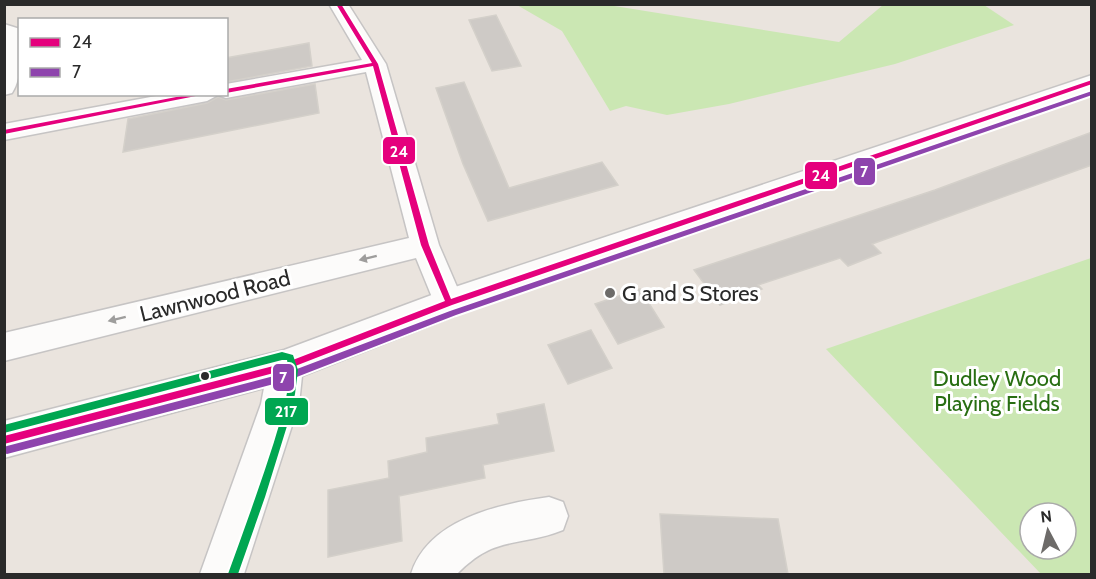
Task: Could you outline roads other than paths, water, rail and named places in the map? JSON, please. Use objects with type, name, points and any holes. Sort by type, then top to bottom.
[{"type":"street","points":[[338,4],[375,64],[425,245],[449,303]]},
{"type":"street","points":[[4,30],[13,33],[4,88]]},
{"type":"street","points":[[228,91],[375,64]]},
{"type":"street","points":[[4,440],[285,366],[449,303],[1092,82]]},
{"type":"street","points":[[4,132],[196,96]]},
{"type":"street","name":"Lawnwood Road","points":[[4,347],[425,245]]},
{"type":"street","points":[[222,574],[280,404],[285,366]]},
{"type":"street","points":[[431,574],[445,557],[474,533],[509,522],[549,516]]},
{"type":"place","name":"G and S Stores","points":[[610,293]]},
{"type":"park label","name":"Dudley Wood Playing Fields","points":[[997,390]]}]
